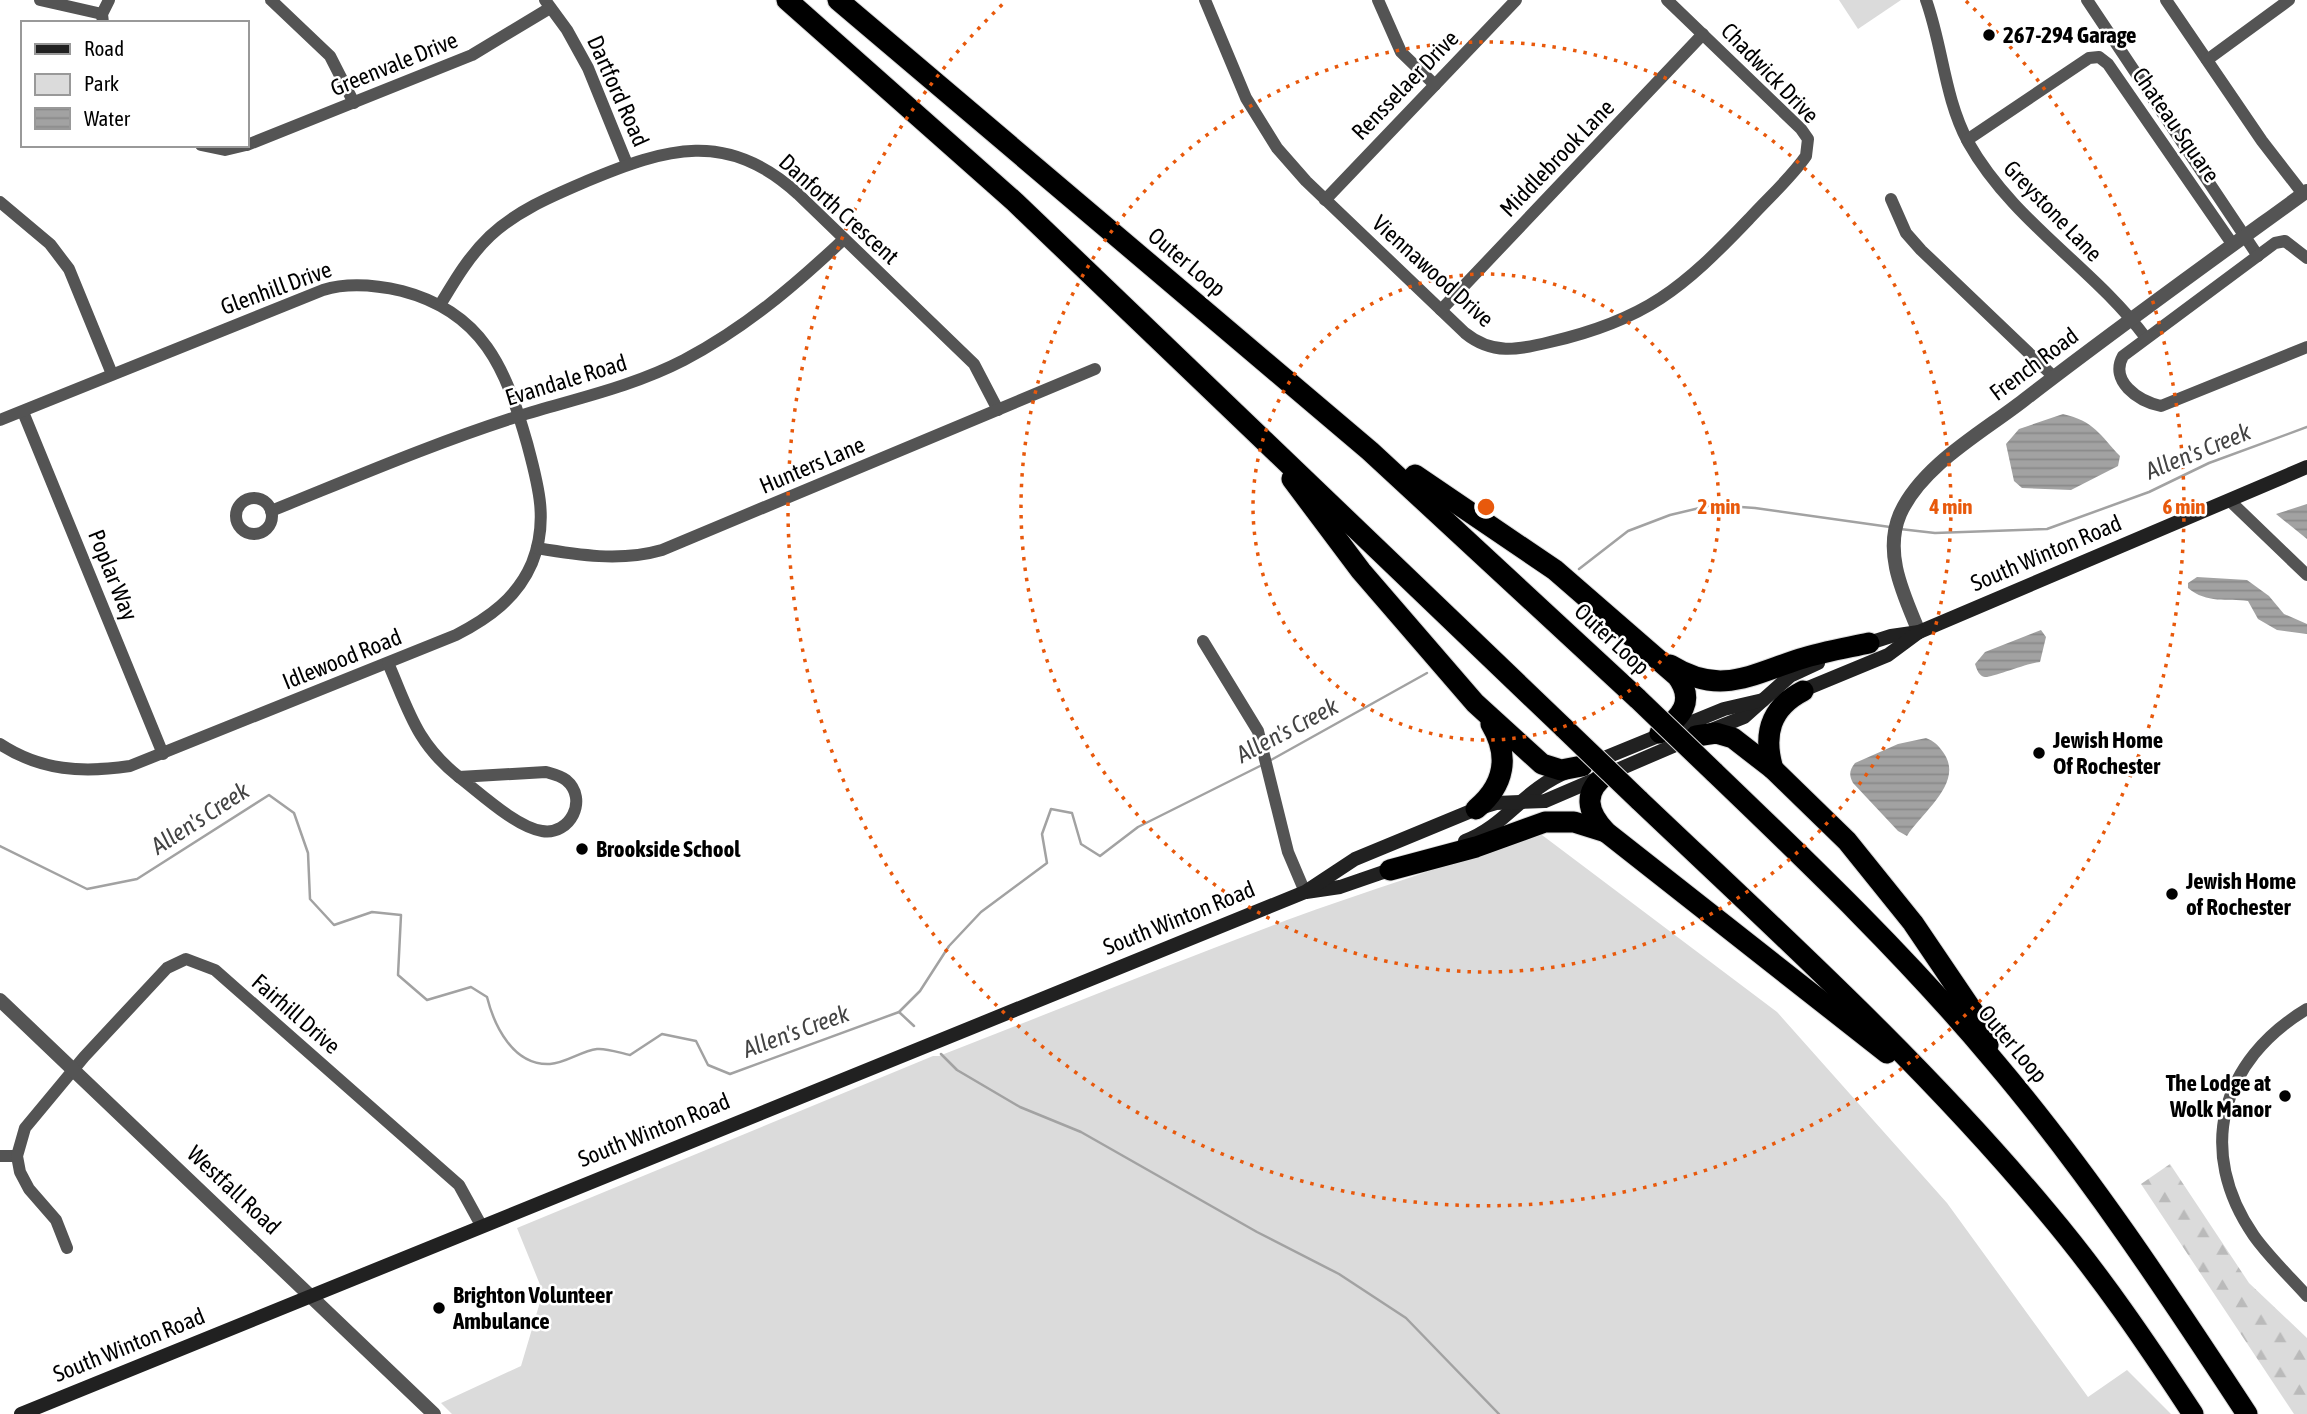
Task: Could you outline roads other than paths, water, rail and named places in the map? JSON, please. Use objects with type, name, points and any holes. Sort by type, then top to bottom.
[{"type":"highway","points":[[787,0],[1022,208],[1854,1005],[1934,1087],[2047,1212],[2133,1322],[2193,1414]]},
{"type":"highway","name":"Outer Loop","points":[[838,0],[1370,451],[1638,699],[1911,966],[1994,1060],[2077,1164],[2131,1239],[2247,1414]]},
{"type":"highway","points":[[1370,451],[1403,466],[1533,554],[1587,595],[1677,676],[1687,694],[1683,711],[1660,733]]},
{"type":"highway","points":[[1278,455],[1300,494],[1475,703],[1535,760],[1558,769],[1582,766]]},
{"type":"highway","points":[[1650,653],[1687,675],[1726,682],[1750,677],[1802,658],[1869,643]]},
{"type":"highway","points":[[1773,769],[1766,745],[1769,727],[1782,706],[1803,691]]},
{"type":"highway","points":[[1475,703],[1496,734],[1504,759],[1497,786],[1476,809]]},
{"type":"highway","points":[[1696,736],[1712,733],[1729,736],[1773,769],[1847,841],[1898,902],[1978,1019],[1994,1060]]},
{"type":"highway","points":[[1607,774],[1593,787],[1589,802],[1592,816],[1606,832],[1871,1042],[1934,1087]]},
{"type":"highway","points":[[1390,870],[1476,847],[1545,822],[1574,822],[1606,832]]},
{"type":"main road","name":"South Winton Road","points":[[31,1412],[481,1225],[1305,892],[1356,859],[1476,809],[1518,802],[1543,802],[1740,719],[1795,673],[1869,643],[1919,632],[2307,467]]},
{"type":"main road","name":"South Winton Road","points":[[1305,892],[1340,887],[1481,834],[1543,782],[1724,709],[1803,691],[1888,655],[1919,632]]},
{"type":"street","points":[[40,0],[102,18],[109,0]]},
{"type":"street","points":[[271,0],[330,56],[354,103]]},
{"type":"street","name":"Viennawood Drive","points":[[1205,0],[1246,98],[1262,128],[1290,164],[1441,310],[1479,343],[1504,350],[1584,334],[1621,321],[1667,297],[1710,260],[1799,166],[1808,148]]},
{"type":"street","points":[[1378,0],[1401,52],[1434,85]]},
{"type":"street","name":"Rensselaer Drive","points":[[1325,200],[1516,0]]},
{"type":"street","name":"Chadwick Drive","points":[[1667,0],[1801,129],[1808,139],[1808,148]]},
{"type":"street","name":"Greystone Lane","points":[[1926,0],[1935,25],[1951,102],[1967,140],[1999,190],[2132,319],[2146,338]]},
{"type":"street","points":[[2087,0],[2239,240],[2258,256]]},
{"type":"street","points":[[2207,60],[2289,0]]},
{"type":"street","points":[[2168,1],[2207,60],[2305,193]]},
{"type":"street","name":"Greenvale Drive","points":[[248,145],[472,55],[548,4]]},
{"type":"street","name":"Dartford Road","points":[[548,4],[567,30],[588,68],[627,164]]},
{"type":"street","name":"Middlebrook Lane","points":[[1441,310],[1703,34]]},
{"type":"street","name":"Chateau Square","points":[[1967,140],[2089,58],[2099,57],[2108,64],[2239,240]]},
{"type":"street","name":"Greenvale Drive","points":[[213,147],[236,147]]},
{"type":"street","name":"Danforth Crescent","points":[[440,304],[473,254],[506,223],[549,197],[627,164],[675,150],[725,152],[749,160],[785,182],[974,364],[998,410]]},
{"type":"street","name":"French Road","points":[[1919,632],[1898,575],[1894,547],[1897,524],[1906,503],[1922,481],[2054,377],[2305,193]]},
{"type":"street","points":[[1891,199],[1906,233],[1921,250],[2054,377]]},
{"type":"street","points":[[0,202],[44,239],[69,269],[112,374]]},
{"type":"street","name":"Evandale Road","points":[[271,511],[431,446],[519,416],[618,387],[685,359],[754,317],[785,294],[844,239]]},
{"type":"street","points":[[2307,258],[2285,241],[2275,243],[2123,356],[2118,366],[2118,376],[2131,391],[2161,406],[2307,346]]},
{"type":"street","name":"Glenhill Drive","points":[[0,420],[331,288],[377,286],[413,294],[440,304],[466,322],[488,346],[507,383],[519,416]]},
{"type":"street","name":"Hunters Lane","points":[[537,548],[600,556],[637,556],[662,550],[1095,369]]},
{"type":"street","name":"Poplar Way","points":[[23,412],[163,754]]},
{"type":"street","name":"Idlewood Road","points":[[0,744],[34,762],[81,771],[130,766],[456,635],[494,613],[520,584],[537,548],[541,502],[519,416]]},
{"type":"street","points":[[2229,500],[2307,575]]},
{"type":"street","points":[[1203,641],[1258,731],[1288,852],[1305,892]]},
{"type":"street","points":[[388,663],[420,738],[429,751],[459,777],[528,827],[544,832],[559,829],[573,817],[577,806],[576,791],[565,779],[546,772],[459,777]]},
{"type":"street","name":"Fairhill Drive","points":[[73,1070],[167,968],[182,960],[197,961],[215,970],[459,1185],[481,1225]]},
{"type":"street","name":"Westfall Road","points":[[0,1000],[312,1294],[434,1414]]},
{"type":"street","points":[[2307,1009],[2288,1021],[2244,1066],[2230,1093],[2222,1136],[2229,1185],[2243,1217],[2262,1246],[2307,1296]]},
{"type":"street","points":[[68,1248],[55,1220],[24,1181],[17,1156],[29,1121],[73,1070]]},
{"type":"street","points":[[0,1156],[17,1156]]},
{"type":"water","points":[[2063,414],[2096,430],[2120,456],[2118,466],[2071,490],[2022,488],[2014,481],[2006,444],[2019,429]]},
{"type":"water","points":[[2307,504],[2307,539],[2276,514]]},
{"type":"water","points":[[2197,577],[2247,580],[2269,596],[2284,614],[2307,624],[2307,634],[2277,630],[2258,619],[2248,601],[2210,598],[2195,593],[2188,588],[2188,583]]},
{"type":"water","points":[[2041,630],[2046,637],[2040,662],[1989,677],[1979,672],[1975,664],[1985,652]]},
{"type":"water","points":[[1926,738],[1943,752],[1949,774],[1939,796],[1907,836],[1898,831],[1853,783],[1850,775],[1855,763],[1898,744]]},
{"type":"waterway","name":"Allen's Creek","points":[[1900,529],[1935,533],[2047,529],[2149,492],[2209,463],[2307,427]]},
{"type":"waterway","name":"Allen's Creek","points":[[1579,569],[1628,531],[1670,515],[1712,505],[1755,508],[1890,527]]},
{"type":"waterway","name":"Allen's Creek","points":[[1271,760],[1427,673]]},
{"type":"waterway","name":"Allen's Creek","points":[[0,846],[87,889],[137,879],[269,795],[294,813],[308,853],[310,899],[334,925],[372,912],[401,915],[398,975],[427,1000],[471,987],[487,997],[507,1042],[516,1051],[537,1063],[556,1063],[597,1049],[630,1055],[662,1034],[696,1041],[708,1065],[730,1074],[899,1012],[920,991],[949,946],[981,912],[1047,863],[1042,834],[1051,809],[1072,813],[1081,844],[1100,856],[1138,827],[1262,765]]},
{"type":"waterway","points":[[899,1012],[914,1026]]},
{"type":"waterway","points":[[941,1054],[957,1070],[1020,1107],[1081,1132],[1257,1232],[1339,1274],[1406,1318],[1499,1414]]},
{"type":"place","name":"267-294 Garage","points":[[1989,35]]},
{"type":"place","name":"Jewish Home Of Rochester","points":[[2039,753]]},
{"type":"place","name":"Brookside School","points":[[582,849]]},
{"type":"place","name":"Jewish Home of Rochester","points":[[2172,894]]},
{"type":"place","name":"The Lodge at Wolk Manor","points":[[2285,1096]]},
{"type":"place","name":"Brighton Volunteer Ambulance","points":[[439,1308]]}]
